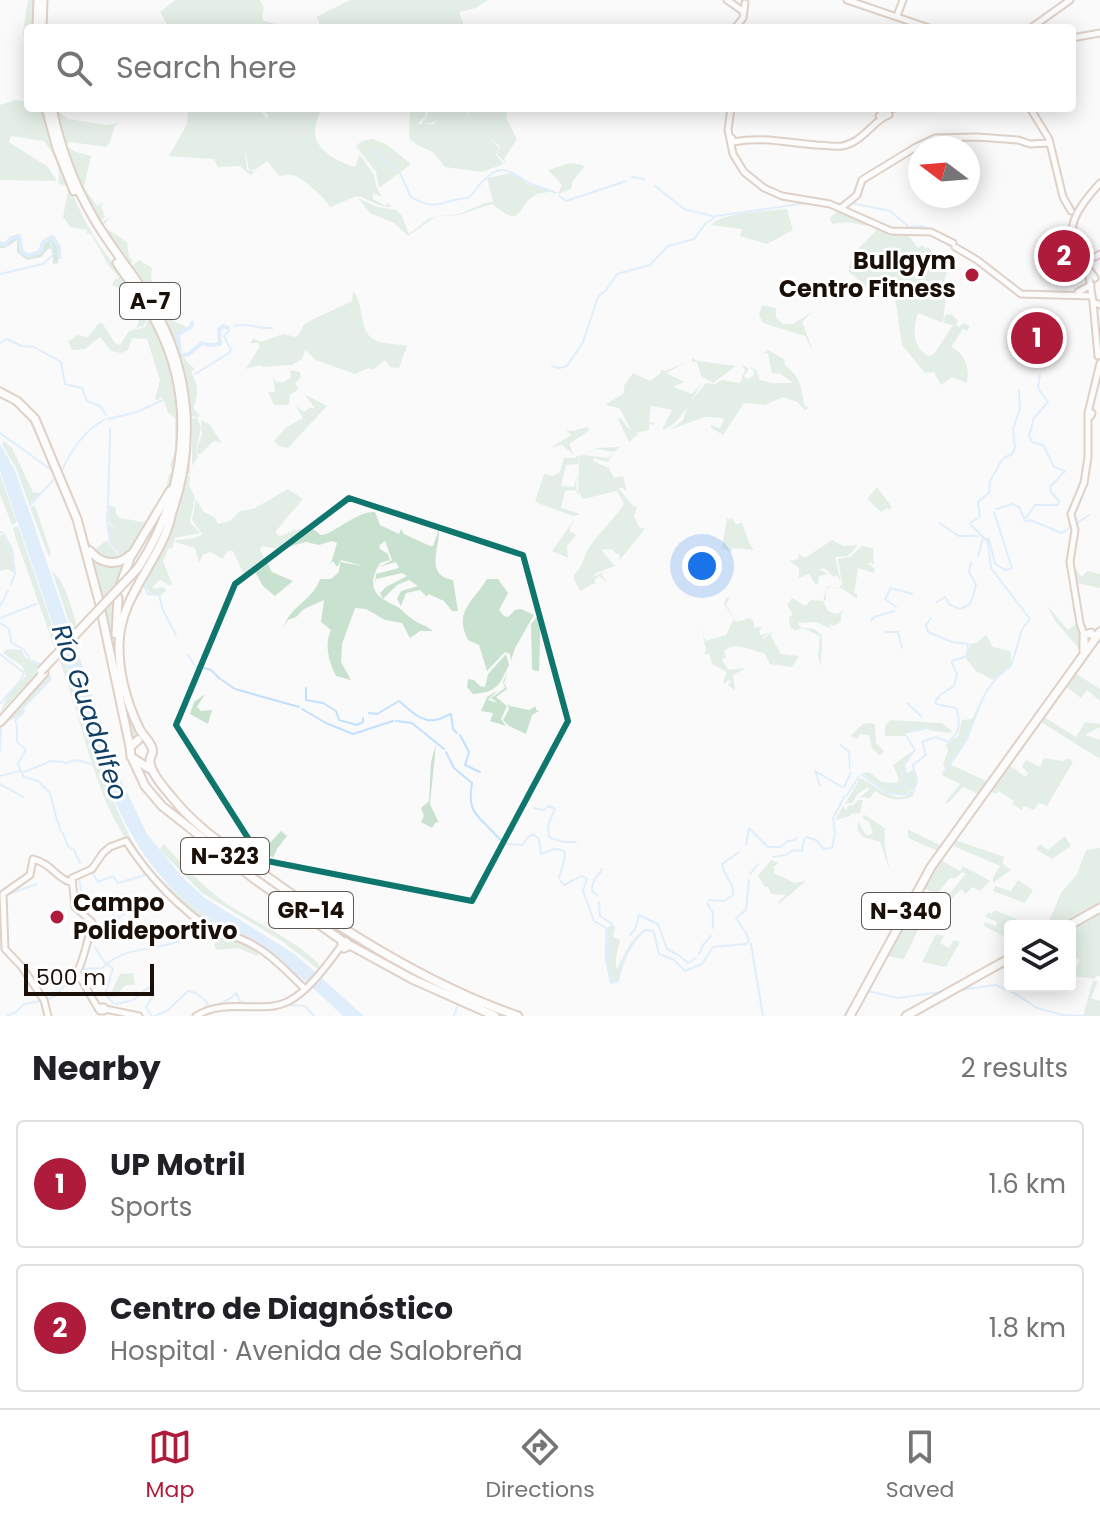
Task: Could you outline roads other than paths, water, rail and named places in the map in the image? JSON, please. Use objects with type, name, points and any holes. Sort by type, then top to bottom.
[{"type":"highway","points":[[40,0],[40,24]]},
{"type":"highway","name":"A-7","points":[[50,112],[57,148],[76,194],[102,242],[151,313],[168,348],[181,399],[182,442],[171,502],[139,569]]},
{"type":"highway","name":"A-7","points":[[0,720],[139,569],[160,538],[172,512],[183,475],[187,445],[186,406],[179,367],[158,314],[106,239],[77,185],[50,112]]},
{"type":"highway","points":[[0,392],[23,406],[38,426],[90,551],[100,560],[125,563]]},
{"type":"highway","points":[[120,586],[125,563],[165,500],[176,472],[182,442]]},
{"type":"highway","points":[[138,743],[121,669],[120,635],[127,605],[156,555],[172,512]]},
{"type":"highway","points":[[85,541],[128,732],[138,743],[152,748],[141,763],[130,754],[138,743],[140,735],[128,708],[118,661],[118,598]]},
{"type":"highway","name":"N-340","points":[[851,1014],[931,867],[1076,667],[1092,636]]},
{"type":"highway","name":"N-323","points":[[141,763],[145,786],[162,806],[344,945],[495,1016]]},
{"type":"highway","name":"GR-14","points":[[141,763],[189,820],[279,888],[360,940],[434,982],[510,1016]]},
{"type":"highway","name":"GR-14","points":[[141,763],[183,811],[277,884],[333,921],[434,979],[518,1016]]},
{"type":"highway","points":[[1076,922],[1100,908]]},
{"type":"highway","points":[[906,1016],[1004,961]]},
{"type":"street","points":[[727,0],[744,6]]},
{"type":"street","points":[[847,0],[918,24]]},
{"type":"street","points":[[897,16],[903,0]]},
{"type":"street","points":[[1037,24],[1067,2]]},
{"type":"street","points":[[1076,37],[1100,33]]},
{"type":"street","points":[[731,112],[729,130],[736,160],[758,185],[782,196],[844,208],[891,231],[931,232],[954,245],[1013,289],[1032,296],[1096,302]]},
{"type":"street","points":[[729,130],[733,142],[749,138],[845,145],[867,132],[888,112]]},
{"type":"street","points":[[1032,112],[1050,143],[1063,197],[1074,212],[1073,246],[1094,281],[1098,360],[1089,403],[1084,483],[1071,514],[1075,530],[1070,562],[1080,621],[1092,636]]},
{"type":"street","points":[[844,208],[858,194],[862,180],[916,147],[941,137],[1050,143]]},
{"type":"street","points":[[1074,212],[1100,183]]},
{"type":"street","points":[[1081,258],[1099,255]]},
{"type":"street","points":[[1013,289],[1036,294],[1076,292],[1084,290],[1094,281]]},
{"type":"street","points":[[137,1016],[101,1008],[77,972],[83,962],[85,943],[92,927],[91,920],[76,909],[72,878],[94,868],[110,847],[126,841],[157,881],[181,905],[219,935],[237,937],[267,953],[305,988]]},
{"type":"street","points":[[48,1016],[44,1000],[22,967],[5,949],[3,894],[30,875],[33,859],[46,862],[57,875],[72,883]]},
{"type":"street","points":[[196,1016],[219,1007],[283,1004],[305,988],[344,945]]},
{"type":"water","name":"Río Guadalfeo","points":[[0,444],[15,470],[123,784],[147,834],[183,878],[205,898],[296,955],[364,1016],[343,1016],[273,956],[199,911],[170,886],[145,856],[109,788],[0,471]]},
{"type":"waterway","points":[[370,150],[399,171],[411,197],[428,204],[468,198],[485,179],[499,170],[556,193]]},
{"type":"waterway","points":[[632,177],[644,179]]},
{"type":"waterway","points":[[559,196],[566,201],[626,181]]},
{"type":"waterway","points":[[655,186],[684,209],[712,216]]},
{"type":"waterway","points":[[552,366],[567,366],[583,342],[598,297],[617,274],[650,265],[668,246],[694,239],[705,224],[716,216],[807,203]]},
{"type":"waterway","points":[[851,203],[890,211],[909,227],[928,229]]},
{"type":"waterway","points":[[0,243],[5,245],[11,238],[19,236],[22,252],[29,256],[40,252],[43,242],[52,237],[59,247],[59,257]]},
{"type":"waterway","points":[[943,241],[949,246]]},
{"type":"waterway","points":[[0,274],[43,264],[53,255],[51,242]]},
{"type":"waterway","points":[[192,323],[191,327],[178,334],[180,356],[189,354],[202,343],[220,344],[219,330],[223,326],[228,328]]},
{"type":"waterway","points":[[234,326],[272,328]]},
{"type":"waterway","points":[[195,374],[229,353],[231,350],[224,336],[229,331]]},
{"type":"waterway","points":[[0,343],[7,339],[22,346],[34,347],[61,362],[65,384],[82,388],[87,401],[100,406],[106,415]]},
{"type":"waterway","points":[[1026,518],[1035,505],[1058,505],[1059,501],[1050,487],[1065,471],[1054,467],[1043,445],[1032,442],[1029,436],[1034,418],[1048,402],[1038,388],[1040,375]]},
{"type":"waterway","points":[[1004,458],[1012,454],[1015,447],[1013,429],[1020,409],[1019,390]]},
{"type":"waterway","points":[[139,411],[163,400]]},
{"type":"waterway","points":[[108,419],[137,412]]},
{"type":"waterway","points":[[61,472],[79,442],[105,419]]},
{"type":"waterway","points":[[110,428],[110,437]]},
{"type":"waterway","points":[[0,433],[53,471]]},
{"type":"waterway","points":[[108,503],[110,439]]},
{"type":"waterway","points":[[980,517],[978,502],[989,493],[990,481],[1002,460]]},
{"type":"waterway","points":[[30,505],[57,476]]},
{"type":"waterway","points":[[996,509],[1013,504],[1019,507],[1024,518]]},
{"type":"waterway","points":[[107,521],[108,505]]},
{"type":"waterway","points":[[978,556],[983,538],[989,539],[995,564],[1005,570],[1012,568],[994,512]]},
{"type":"waterway","points":[[1027,521],[1062,533],[1089,515]]},
{"type":"waterway","points":[[970,523],[978,518]]},
{"type":"waterway","points":[[107,523],[110,542],[121,557]]},
{"type":"waterway","points":[[939,523],[959,536],[970,536]]},
{"type":"waterway","points":[[971,525],[988,542],[991,568],[1030,619],[1023,628]]},
{"type":"waterway","points":[[4,534],[12,549],[15,574]]},
{"type":"waterway","points":[[972,536],[977,536]]},
{"type":"waterway","points":[[971,562],[969,572],[976,584],[973,597]]},
{"type":"waterway","points":[[11,584],[14,576]]},
{"type":"waterway","points":[[146,587],[147,577]]},
{"type":"waterway","points":[[143,584],[148,594],[159,595],[176,635]]},
{"type":"waterway","points":[[896,607],[885,599],[891,588],[912,594]]},
{"type":"waterway","points":[[0,606],[8,591]]},
{"type":"waterway","points":[[130,609],[138,596]]},
{"type":"waterway","points":[[937,602],[945,597],[950,605],[960,609],[969,605],[972,599]]},
{"type":"waterway","points":[[0,618],[36,604]]},
{"type":"waterway","points":[[871,621],[874,617],[894,611]]},
{"type":"waterway","points":[[931,618],[926,625],[928,632],[952,642],[968,644],[967,656],[952,661]]},
{"type":"waterway","points":[[0,623],[9,629],[11,641]]},
{"type":"waterway","points":[[943,773],[963,745],[986,692],[1011,666],[1022,630]]},
{"type":"waterway","points":[[886,632],[898,632],[902,648]]},
{"type":"waterway","points":[[11,642],[24,650],[30,659]]},
{"type":"waterway","points":[[0,654],[23,672]]},
{"type":"waterway","points":[[188,655],[195,666],[201,668]]},
{"type":"waterway","points":[[32,661],[40,664]]},
{"type":"waterway","points":[[935,702],[954,686],[957,674],[952,663]]},
{"type":"waterway","points":[[204,668],[220,679]]},
{"type":"waterway","name":"Río Guadalfeo","points":[[23,714],[24,707],[51,679],[45,669]]},
{"type":"waterway","points":[[0,704],[24,673]]},
{"type":"waterway","points":[[222,680],[235,689],[299,707]]},
{"type":"waterway","points":[[306,688],[306,700],[323,703],[336,711],[339,720],[357,725],[363,722],[363,718]]},
{"type":"waterway","points":[[369,713],[377,714],[399,701],[417,716],[428,720],[451,714],[453,729],[457,733]]},
{"type":"waterway","points":[[907,703],[921,716]]},
{"type":"waterway","points":[[862,775],[887,793],[908,795],[917,783],[913,765],[926,755],[922,742],[936,737],[948,742],[957,731],[959,718],[956,708],[936,704]]},
{"type":"waterway","points":[[302,709],[353,734],[393,721]]},
{"type":"waterway","points":[[20,745],[15,720],[21,715]]},
{"type":"waterway","points":[[396,721],[412,723],[444,749]]},
{"type":"waterway","points":[[0,751],[1,726]]},
{"type":"waterway","points":[[909,732],[928,728]]},
{"type":"waterway","points":[[460,735],[469,752],[465,765],[480,772]]},
{"type":"waterway","points":[[890,786],[904,788],[908,782],[904,765],[915,750],[907,737]]},
{"type":"waterway","points":[[841,745],[849,752],[850,768]]},
{"type":"waterway","points":[[20,770],[18,763],[26,750],[22,746]]},
{"type":"waterway","points":[[446,752],[454,768],[472,783]]},
{"type":"waterway","name":"Río Guadalfeo","points":[[65,763],[77,760],[91,764]]},
{"type":"waterway","points":[[24,772],[51,761],[63,762]]},
{"type":"waterway","name":"Río Guadalfeo","points":[[94,764],[99,763]]},
{"type":"waterway","points":[[0,776],[20,771]]},
{"type":"waterway","points":[[21,771],[24,777],[38,781],[49,792]]},
{"type":"waterway","points":[[820,786],[815,771],[842,787]]},
{"type":"waterway","points":[[158,772],[164,782]]},
{"type":"waterway","points":[[844,787],[851,772]]},
{"type":"waterway","points":[[847,795],[859,776]]},
{"type":"waterway","points":[[0,784],[23,797]]},
{"type":"waterway","points":[[472,784],[474,810],[507,844]]},
{"type":"waterway","points":[[50,794],[55,812]]},
{"type":"waterway","points":[[806,837],[816,840],[824,849],[832,848],[835,833],[833,818],[845,796]]},
{"type":"waterway","points":[[534,808],[544,810],[549,806],[555,809],[548,825],[549,837]]},
{"type":"waterway","points":[[55,813],[61,832]]},
{"type":"waterway","points":[[746,845],[749,828],[768,847],[780,847],[797,837]]},
{"type":"waterway","points":[[63,833],[72,849]]},
{"type":"waterway","points":[[509,844],[522,845],[533,834],[539,839],[541,854],[554,849],[562,850]]},
{"type":"waterway","points":[[551,838],[576,842]]},
{"type":"waterway","points":[[773,857],[786,855],[793,850],[802,851],[804,839]]},
{"type":"waterway","points":[[74,850],[80,863]]},
{"type":"waterway","points":[[559,878],[564,851]]},
{"type":"waterway","points":[[709,900],[724,901],[733,895],[722,864],[739,852]]},
{"type":"waterway","points":[[750,874],[758,864]]},
{"type":"waterway","points":[[597,895],[592,891],[592,886],[602,869]]},
{"type":"waterway","points":[[92,872],[98,882],[113,876],[118,883],[149,874]]},
{"type":"waterway","points":[[576,879],[581,876],[587,879],[583,891],[594,921],[606,928],[606,960],[611,983],[618,981],[630,947],[645,930],[653,931]]},
{"type":"waterway","points":[[77,901],[81,892],[79,877]]},
{"type":"waterway","points":[[560,880],[564,885],[574,880]]},
{"type":"waterway","points":[[743,929],[736,918],[746,910],[749,880]]},
{"type":"waterway","points":[[6,895],[37,884]]},
{"type":"waterway","points":[[114,895],[126,895]]},
{"type":"waterway","points":[[599,902],[600,916],[612,924],[610,958],[607,960]]},
{"type":"waterway","points":[[707,903],[713,913],[713,928]]},
{"type":"waterway","points":[[123,915],[128,907]]},
{"type":"waterway","points":[[630,935],[639,915],[658,924],[667,949],[688,963],[696,958]]},
{"type":"waterway","points":[[112,923],[121,916]]},
{"type":"waterway","points":[[96,939],[111,924]]},
{"type":"waterway","points":[[343,924],[427,973]]},
{"type":"waterway","points":[[108,963],[131,952],[179,941],[201,926]]},
{"type":"waterway","points":[[654,933],[659,954],[674,960],[685,971],[702,964],[713,947],[746,944],[749,940],[745,931]]},
{"type":"waterway","points":[[699,954],[711,936]]},
{"type":"waterway","points":[[751,944],[763,1016]]},
{"type":"waterway","points":[[95,947],[105,963]]},
{"type":"waterway","points":[[106,963],[113,969],[105,994],[113,1003]]},
{"type":"waterway","points":[[82,969],[102,968],[107,964]]},
{"type":"waterway","points":[[47,999],[54,997],[76,973]]},
{"type":"waterway","points":[[959,990],[996,985],[1037,1008],[1063,1015],[1084,1016]]},
{"type":"waterway","points":[[133,1000],[152,988],[154,994],[146,1007],[152,1016]]},
{"type":"waterway","points":[[844,1016],[860,990]]},
{"type":"waterway","points":[[155,1016],[168,1010],[188,991],[196,993],[208,1003],[204,1009]]},
{"type":"waterway","points":[[868,991],[898,998],[941,992]]},
{"type":"waterway","points":[[232,997],[236,993],[240,1001],[246,1004]]},
{"type":"waterway","points":[[219,1004],[231,998]]},
{"type":"waterway","points":[[7,1016],[24,1004],[41,1001]]},
{"type":"waterway","points":[[115,1004],[130,1001]]},
{"type":"waterway","points":[[454,1016],[458,1004]]},
{"type":"waterway","points":[[290,1005],[305,1006]]},
{"type":"waterway","points":[[306,1007],[314,1016]]},
{"type":"place","name":"Centro de Diagnóstico","points":[[1064,256]]},
{"type":"place","name":"Bullgym Centro Fitness","points":[[972,275]]},
{"type":"place","name":"UP Motril","points":[[1037,338]]},
{"type":"place","name":"Campo Polideportivo","points":[[57,917]]}]
